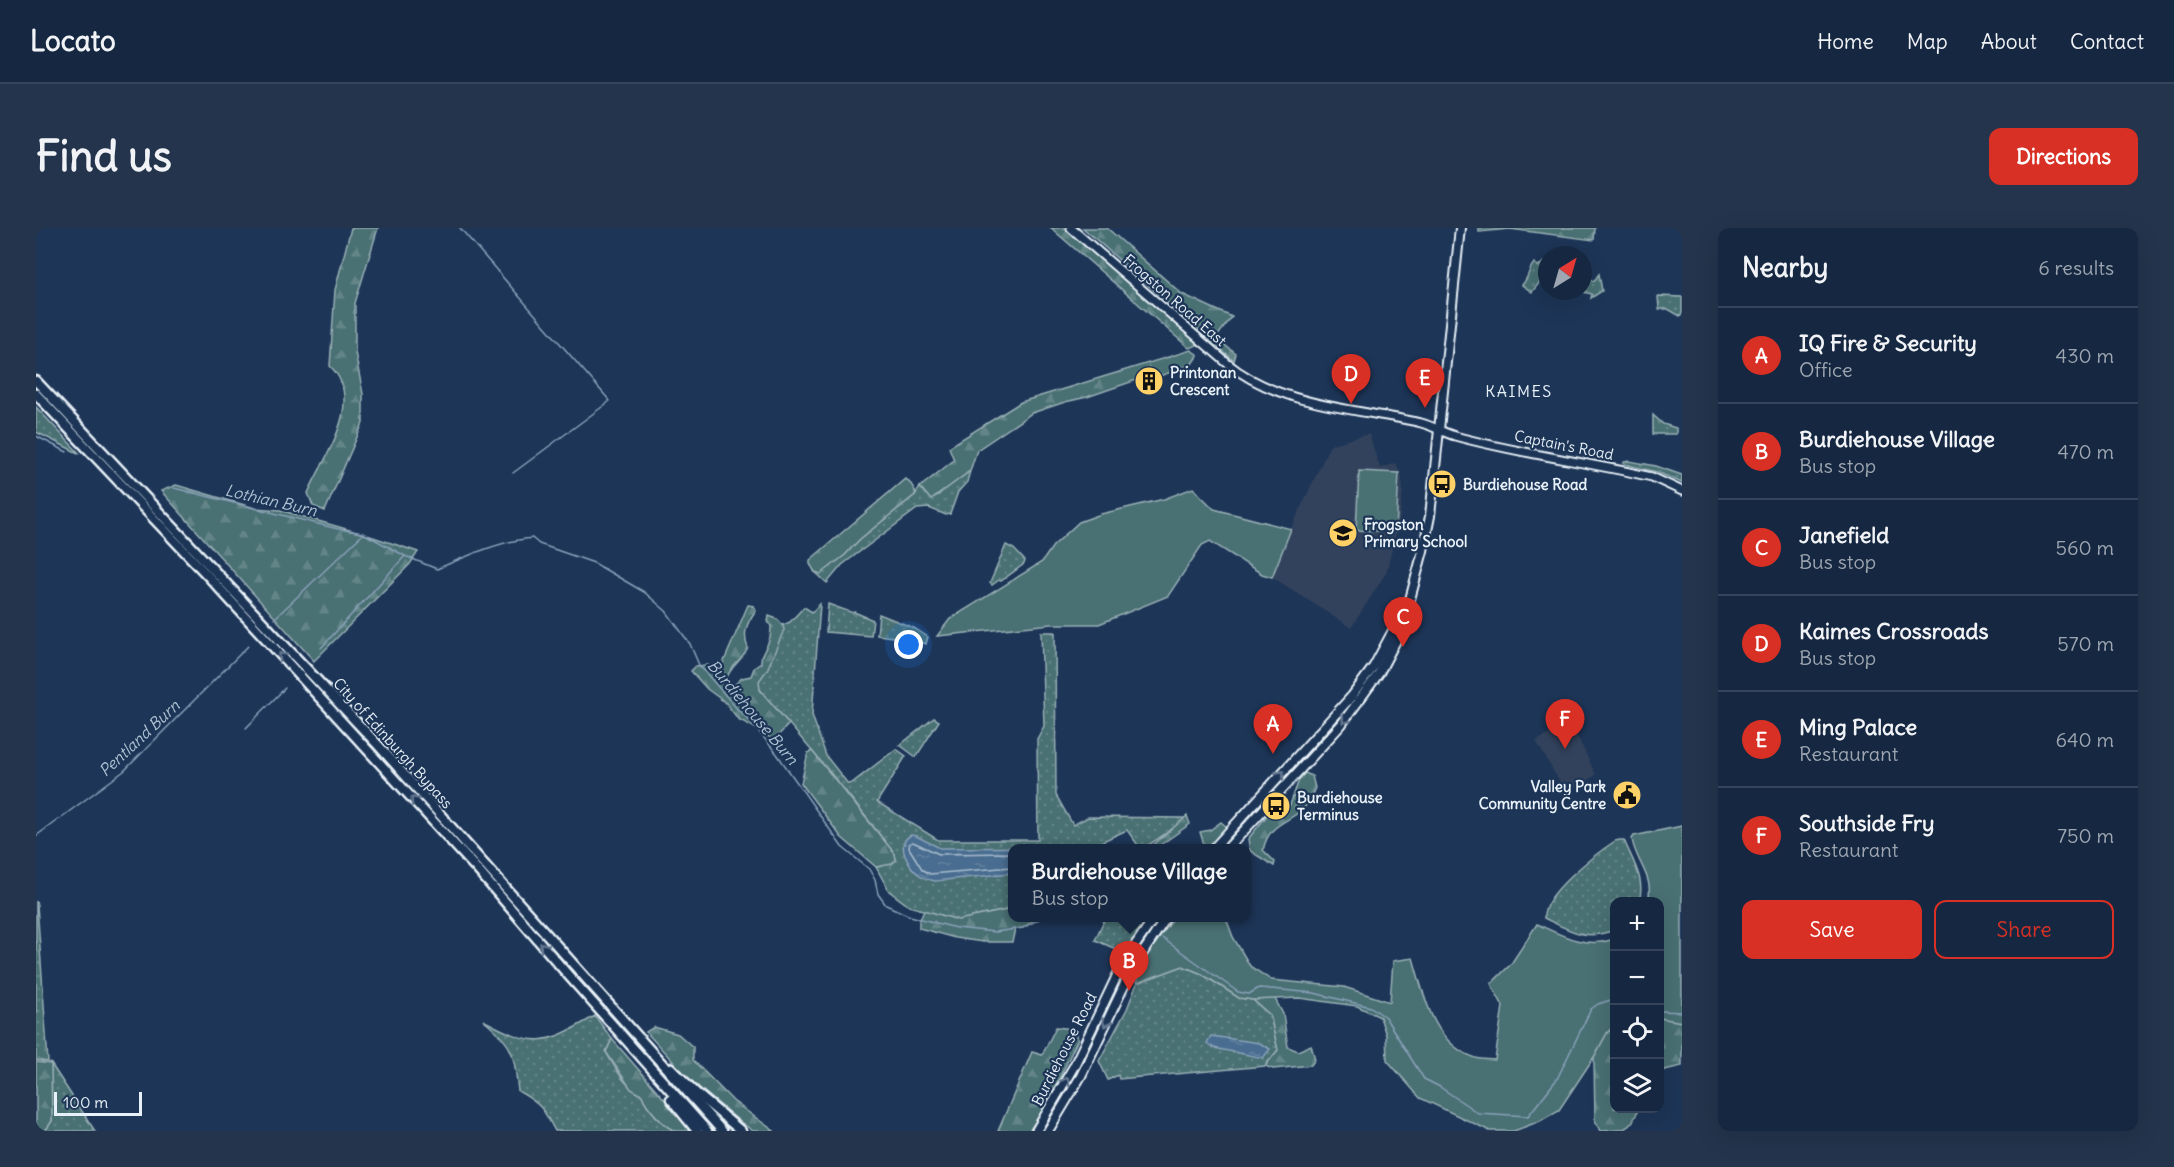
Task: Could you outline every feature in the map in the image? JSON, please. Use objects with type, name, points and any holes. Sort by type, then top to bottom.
[{"type":"highway","name":"City of Edinburgh Bypass","points":[[36,381],[378,745],[722,1131]]},
{"type":"highway","name":"City of Edinburgh Bypass","points":[[36,394],[217,585],[476,867],[707,1131]]},
{"type":"highway","points":[[569,976],[697,1131]]},
{"type":"highway","points":[[599,995],[684,1081],[741,1131]]},
{"type":"main road","name":"Frogston Road East","points":[[1071,228],[1203,344],[1246,378],[1285,394],[1439,429]]},
{"type":"main road","points":[[1233,844],[1341,725],[1370,688],[1402,629],[1430,516],[1460,228]]},
{"type":"main road","name":"Captain's Road","points":[[1439,429],[1454,436],[1652,477],[1682,490]]},
{"type":"main road","points":[[1218,844],[1358,688],[1383,651],[1411,598]]},
{"type":"main road","name":"Burdiehouse Road","points":[[1036,1131],[1074,1066],[1119,971],[1151,922]]},
{"type":"main road","name":"Burdiehouse Road","points":[[1048,1131],[1081,1076],[1132,969],[1163,922]]},
{"type":"shaded area","name":"Frogston Primary School","points":[[1369,434],[1380,468],[1396,463],[1402,477],[1403,490],[1400,517],[1386,573],[1351,628],[1272,577],[1291,529],[1329,447],[1332,444]]},
{"type":"shaded area","points":[[1571,723],[1596,775],[1566,793],[1536,741]]},
{"type":"green space","points":[[351,228],[378,228],[355,303],[355,352],[363,394],[363,423],[325,511],[313,506],[308,493],[331,446],[343,412],[344,396],[340,380],[330,366],[335,290]]},
{"type":"green space","points":[[1051,228],[1071,228],[1203,343],[1189,348]]},
{"type":"green space","points":[[1083,228],[1107,228],[1182,294],[1232,317],[1216,338],[1236,354],[1234,361]]},
{"type":"green space","points":[[1478,228],[1595,228],[1594,240],[1510,229],[1479,232]]},
{"type":"green space","points":[[1534,263],[1538,266],[1538,284],[1532,292],[1522,285]]},
{"type":"green space","points":[[1599,274],[1602,291],[1592,297],[1592,280],[1594,281]]},
{"type":"green space","points":[[1658,296],[1682,297],[1680,316],[1668,309],[1659,309]]},
{"type":"green space","points":[[1191,350],[1198,355],[1191,365],[1154,378],[1148,376],[1032,413],[977,450],[970,471],[931,500],[920,487],[954,460],[949,447],[1021,402]]},
{"type":"green space","points":[[36,407],[80,454],[36,432]]},
{"type":"green space","points":[[1653,415],[1663,424],[1676,428],[1676,434],[1653,434]]},
{"type":"green space","points":[[1629,461],[1656,466],[1682,475],[1682,483],[1657,472],[1624,464]]},
{"type":"green space","points":[[970,471],[967,482],[958,492],[950,514],[946,515],[929,508],[917,509],[842,565],[827,583],[815,572],[821,573],[845,555],[860,539],[915,495],[920,487],[931,499]]},
{"type":"green space","points":[[1359,471],[1399,473],[1396,532],[1356,530]]},
{"type":"green space","points":[[905,479],[916,492],[915,495],[821,574],[815,572],[810,560]]},
{"type":"green space","points":[[176,485],[255,508],[280,510],[418,552],[410,564],[314,661],[161,491]]},
{"type":"green space","points":[[1193,488],[1214,509],[1291,529],[1272,577],[1262,574],[1210,541],[1202,545],[1168,596],[1099,624],[1051,624],[937,636],[950,619],[1042,562],[1053,546],[1079,522],[1101,514],[1164,499]]},
{"type":"green space","points":[[1006,545],[1014,549],[1025,561],[1024,564],[992,585],[990,583]]},
{"type":"green space","points":[[820,604],[812,715],[826,756],[848,784],[896,749],[906,756],[877,802],[938,840],[1038,840],[1037,739],[1044,726],[1041,632],[1055,632],[1056,795],[1073,825],[1088,817],[1186,818],[1185,821],[1150,844],[1137,844],[1127,830],[1096,844],[1008,844],[1008,910],[958,920],[909,906],[889,891],[876,867],[892,863],[896,860],[895,854],[753,681],[765,669],[783,625],[790,622],[804,607],[812,612]]},
{"type":"green space","points":[[828,604],[873,620],[871,636],[826,632]]},
{"type":"green space","points":[[748,605],[754,606],[756,610],[746,628],[745,638],[748,648],[730,671],[726,680],[734,685],[742,678],[751,676],[754,668],[761,663],[767,646],[771,626],[768,622],[769,616],[777,619],[783,625],[784,630],[767,670],[759,681],[760,690],[789,724],[773,741],[763,732],[738,719],[726,703],[707,689],[691,671],[696,666],[708,665],[714,673],[719,673]]},
{"type":"green space","points":[[879,614],[914,628],[928,637],[926,644],[909,639],[877,635]]},
{"type":"green space","points":[[934,718],[939,721],[916,757],[900,745]]},
{"type":"green space","points":[[812,751],[895,854],[896,860],[892,864],[876,867],[841,837],[801,783],[808,753]]},
{"type":"green space","points":[[1305,773],[1312,776],[1315,788],[1303,809],[1269,834],[1263,850],[1275,862],[1274,866],[1251,852],[1248,839],[1273,808],[1282,810],[1290,805],[1299,780]]},
{"type":"green space","points":[[1187,816],[1190,824],[1162,844],[1154,844]]},
{"type":"green space","points":[[1221,822],[1227,827],[1212,844],[1204,844],[1200,832],[1210,830]]},
{"type":"green space","points":[[1682,826],[1682,1022],[1664,1019],[1664,897],[1648,897],[1649,884],[1634,847],[1632,839],[1634,836]]},
{"type":"green space","points":[[1624,840],[1637,870],[1641,893],[1640,897],[1610,897],[1610,931],[1595,935],[1578,933],[1544,918],[1546,908],[1561,886],[1615,841]]},
{"type":"green space","points":[[36,901],[37,905],[48,1062],[36,1060]]},
{"type":"green space","points":[[924,910],[958,920],[1008,910],[1008,922],[1031,922],[1023,928],[1015,929],[1012,942],[983,942],[955,938],[919,928],[919,921]]},
{"type":"green space","points":[[1103,922],[1133,922],[1141,930],[1129,946],[1118,950],[1095,940]]},
{"type":"green space","points":[[1171,922],[1227,922],[1233,937],[1250,966],[1271,980],[1344,987],[1390,1002],[1393,961],[1413,958],[1426,1002],[1440,1030],[1461,1051],[1478,1059],[1495,1060],[1503,1006],[1491,984],[1511,964],[1537,924],[1565,937],[1584,942],[1610,940],[1610,1030],[1559,1110],[1540,1121],[1514,1131],[1490,1131],[1420,1098],[1387,1060],[1386,1035],[1380,1017],[1357,1006],[1299,998],[1253,1000],[1239,998],[1202,974],[1183,966],[1136,982],[1149,952]]},
{"type":"green space","points":[[1183,966],[1202,974],[1239,998],[1253,1000],[1270,1015],[1278,1050],[1265,1066],[1119,1079],[1118,1075],[1108,1080],[1099,1061],[1127,1009],[1137,983]]},
{"type":"green space","points":[[1258,995],[1274,997],[1283,1014],[1288,1047],[1298,1051],[1311,1045],[1315,1059],[1311,1065],[1273,1069],[1265,1066],[1278,1050],[1270,1015],[1253,1000]]},
{"type":"green space","points":[[1682,1009],[1682,1066],[1664,1070],[1664,1059],[1664,1011]]},
{"type":"green space","points":[[595,1016],[612,1039],[606,1052],[621,1077],[642,1095],[660,1120],[675,1131],[555,1131],[541,1107],[518,1091],[511,1051],[501,1037],[483,1020],[515,1035],[539,1040],[563,1033]]},
{"type":"green space","points":[[654,1027],[678,1034],[693,1047],[693,1060],[733,1101],[774,1131],[753,1131],[688,1078],[646,1032]]},
{"type":"green space","points":[[1056,1027],[1073,1029],[1078,1039],[1047,1104],[1029,1131],[998,1131],[1032,1052],[1042,1055]]},
{"type":"green space","points":[[1610,1030],[1610,1113],[1637,1113],[1633,1122],[1625,1128],[1600,1131],[1595,1120],[1594,1057]]},
{"type":"green space","points":[[612,1039],[692,1131],[677,1131],[667,1126],[651,1110],[642,1095],[631,1089],[606,1052]]},
{"type":"green space","points":[[36,1062],[51,1064],[52,1121],[45,1131],[36,1131]]},
{"type":"green space","points":[[51,1064],[95,1131],[45,1131],[52,1121]]},
{"type":"water","points":[[911,835],[916,836],[940,848],[1008,847],[1008,873],[935,881],[926,879],[916,872],[905,856],[906,839]]},
{"type":"water","points":[[1211,1036],[1259,1043],[1270,1049],[1263,1058],[1214,1048],[1207,1043]]},
{"type":"waterway","points":[[460,228],[610,401],[513,473]]},
{"type":"waterway","name":"Lothian Burn","points":[[36,436],[67,452]]},
{"type":"waterway","name":"Burdiehouse Burn","points":[[174,488],[338,529],[363,533],[405,556],[437,569],[496,546],[532,538],[539,544],[594,563],[644,592],[666,611],[690,644],[699,665],[777,754],[842,847],[869,869],[875,880],[878,894],[886,905],[910,916],[956,928],[995,932],[1023,928],[1034,922]]},
{"type":"waterway","name":"Pentland Burn","points":[[274,619],[363,534]]},
{"type":"waterway","points":[[321,648],[405,556]]},
{"type":"waterway","name":"Pentland Burn","points":[[36,836],[124,771],[248,646]]},
{"type":"waterway","points":[[246,728],[285,688]]},
{"type":"waterway","name":"Burdiehouse Burn","points":[[1162,938],[1238,992],[1249,994],[1259,988],[1314,993],[1371,1007],[1385,1017],[1424,1079],[1478,1113],[1528,1116],[1557,1079],[1591,1009],[1610,1000]]},
{"type":"waterway","name":"Burdiehouse Burn","points":[[1664,1011],[1682,1012]]},
{"type":"place","name":"Printonan Crescent","points":[[1149,381]]},
{"type":"place","name":"Kaimes Crossroads","points":[[1351,404]]},
{"type":"place","name":"Ming Palace","points":[[1425,408]]},
{"type":"place","name":"Burdiehouse Road","points":[[1442,484]]},
{"type":"place","name":"Frogston Primary School","points":[[1343,533]]},
{"type":"place","name":"Janefield","points":[[1403,647]]},
{"type":"place","name":"Southside Fry","points":[[1565,749]]},
{"type":"place","name":"IQ Fire & Security","points":[[1273,754]]},
{"type":"place","name":"Valley Park Community Centre","points":[[1627,795]]},
{"type":"place","name":"Burdiehouse Terminus","points":[[1276,806]]},
{"type":"place","name":"Burdiehouse Village","points":[[1129,991]]},
{"type":"district","name":"KAIMES","points":[[1519,391]]}]
